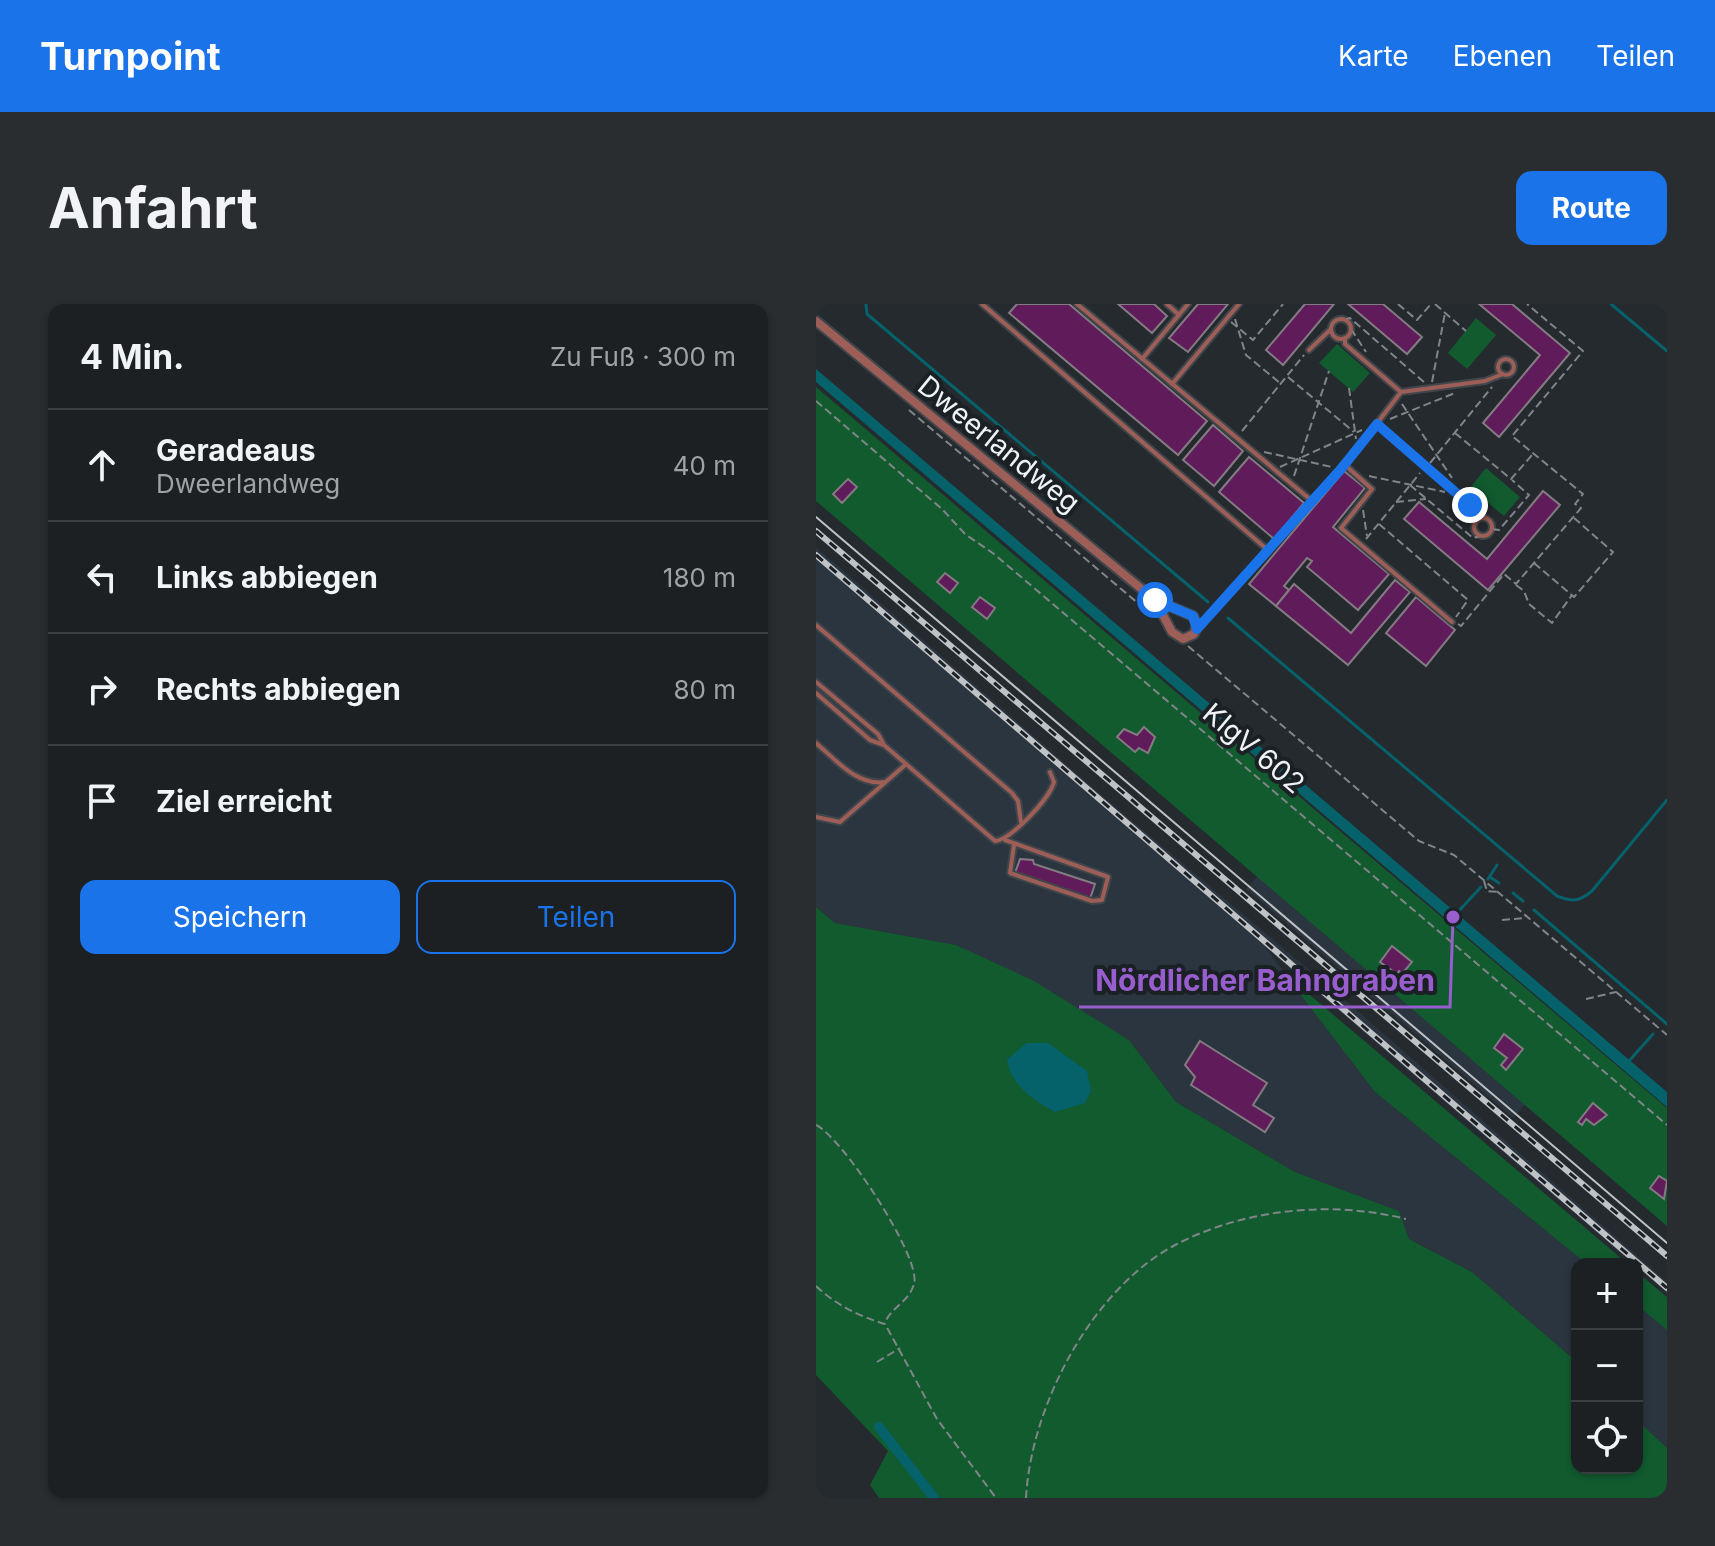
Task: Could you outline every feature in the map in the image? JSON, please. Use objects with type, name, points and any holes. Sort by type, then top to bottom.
[{"type":"street","name":"Dweerlandweg","points":[[816,321],[1155,600],[1193,616],[1197,629]]},
{"type":"street","name":"Dweerlandweg","points":[[1155,600],[1172,632],[1183,643]]},
{"type":"street","points":[[1183,643],[1197,629]]},
{"type":"lane","points":[[982,304],[1269,551]]},
{"type":"lane","points":[[1077,304],[1312,501]]},
{"type":"lane","points":[[1167,304],[1179,315]]},
{"type":"lane","points":[[1142,359],[1188,304]]},
{"type":"lane","points":[[1172,384],[1239,304]]},
{"type":"lane","points":[[1309,350],[1337,320],[1344,320],[1351,329],[1345,344],[1399,394]]},
{"type":"lane","points":[[1331,329],[1337,338],[1345,338]]},
{"type":"lane","points":[[1197,629],[1345,465],[1399,394],[1485,381],[1503,374]]},
{"type":"lane","points":[[1377,424],[1486,518],[1492,529],[1481,536],[1474,525],[1486,518]]},
{"type":"lane","points":[[1345,465],[1372,489],[1341,528],[1452,621]]},
{"type":"lane","points":[[816,625],[1012,793],[1018,801],[1021,824]]},
{"type":"lane","points":[[816,682],[878,734],[884,745],[987,838],[1005,840],[1108,877],[1102,900],[1092,901],[1010,873],[1014,845]]},
{"type":"lane","points":[[816,693],[870,740],[884,745]]},
{"type":"lane","points":[[816,743],[855,776],[873,783],[885,782]]},
{"type":"lane","points":[[816,817],[840,822],[905,765]]},
{"type":"lane","points":[[1005,840],[1052,788],[1050,772]]},
{"type":"path","points":[[1227,318],[1253,340],[1283,304]]},
{"type":"path","points":[[1398,304],[1417,320],[1433,304],[1466,331]]},
{"type":"path","points":[[1516,584],[1581,508],[1575,504],[1583,494],[1512,436],[1583,351],[1527,304]]},
{"type":"path","points":[[1233,312],[1246,355],[1281,384]]},
{"type":"path","points":[[1431,388],[1445,313]]},
{"type":"path","points":[[1344,320],[1350,318],[1431,388]]},
{"type":"path","points":[[1236,438],[1309,350]]},
{"type":"path","points":[[1292,484],[1329,371]]},
{"type":"path","points":[[1361,545],[1503,374]]},
{"type":"path","points":[[1288,376],[1355,433]]},
{"type":"path","points":[[1349,388],[1357,449]]},
{"type":"path","points":[[1399,394],[1453,480]]},
{"type":"path","name":"KlgV 602","points":[[816,401],[942,509],[965,534],[994,554],[1667,1125]]},
{"type":"path","points":[[906,405],[913,415],[1154,616]]},
{"type":"path","points":[[1455,433],[1529,495],[1499,530],[1492,529]]},
{"type":"path","points":[[1511,479],[1533,454]]},
{"type":"path","points":[[1410,485],[1473,538],[1481,536]]},
{"type":"path","points":[[1396,502],[1427,499]]},
{"type":"path","points":[[1362,502],[1367,538]]},
{"type":"path","points":[[1534,563],[1574,597],[1613,552],[1573,518]]},
{"type":"path","points":[[1378,524],[1468,600],[1452,621],[1461,626],[1504,574],[1524,591],[1529,604],[1552,623],[1572,595]]},
{"type":"path","points":[[1183,643],[1419,841],[1449,851],[1667,1035]]},
{"type":"path","points":[[1484,880],[1487,891],[1498,892]]},
{"type":"path","points":[[1502,920],[1528,917]]},
{"type":"path","points":[[1586,999],[1616,992]]},
{"type":"path","points":[[816,1125],[839,1144],[877,1196],[914,1270],[914,1284],[902,1306],[887,1316],[885,1324],[889,1335],[900,1348],[937,1419],[996,1498]]},
{"type":"path","points":[[1026,1498],[1027,1470],[1046,1409],[1070,1350],[1127,1282],[1173,1246],[1231,1223],[1294,1211],[1329,1208],[1406,1219]]},
{"type":"path","points":[[816,1286],[830,1299],[885,1324]]},
{"type":"path","points":[[882,1336],[889,1335]]},
{"type":"path","points":[[877,1362],[900,1348]]},
{"type":"shaded area","points":[[816,547],[1106,799],[1345,1000],[1640,1258],[1626,1258],[1264,946],[1375,1092],[1580,1258],[1571,1258],[1571,1357],[1472,1272],[1409,1239],[1399,1211],[1295,1172],[1176,1102],[1129,1040],[956,945],[835,923],[816,907]]},
{"type":"shaded area","points":[[1263,870],[1530,1099],[1513,1118],[1246,889]]},
{"type":"shaded area","points":[[1643,1261],[1667,1282],[1667,1294],[1643,1270]]},
{"type":"shaded area","points":[[1643,1310],[1667,1330],[1667,1448],[1643,1426]]},
{"type":"green space","points":[[1476,318],[1496,335],[1467,369],[1448,353]]},
{"type":"green space","points":[[1337,344],[1370,373],[1353,392],[1319,363]]},
{"type":"green space","points":[[816,387],[1667,1108],[1667,1226],[816,501]]},
{"type":"green space","points":[[1486,468],[1520,497],[1504,516],[1470,488]]},
{"type":"green space","points":[[816,907],[835,923],[956,945],[1034,981],[1129,1040],[1176,1102],[1295,1172],[1399,1211],[1409,1239],[1472,1272],[1571,1357],[1571,1474],[1643,1474],[1643,1426],[1667,1448],[1667,1498],[879,1498],[870,1485],[888,1451],[816,1375]]},
{"type":"green space","points":[[1284,973],[1621,1258],[1580,1258],[1375,1092]]},
{"type":"green space","points":[[1643,1277],[1667,1297],[1667,1330],[1643,1310]]},
{"type":"water","points":[[816,369],[1667,1092],[1667,1107],[816,382]]},
{"type":"water","points":[[1026,1043],[1048,1043],[1087,1071],[1091,1091],[1085,1103],[1055,1112],[1024,1091],[1013,1077],[1007,1060]]},
{"type":"building","points":[[1017,304],[1069,304],[1207,421],[1178,455],[1009,313]]},
{"type":"building","points":[[1118,304],[1154,304],[1167,316],[1152,333]]},
{"type":"building","points":[[1198,304],[1228,304],[1188,352],[1169,338]]},
{"type":"building","points":[[1305,304],[1334,304],[1283,365],[1266,350]]},
{"type":"building","points":[[1348,304],[1383,304],[1422,337],[1407,354]]},
{"type":"building","points":[[1479,304],[1512,304],[1570,353],[1499,437],[1483,423],[1540,355]]},
{"type":"building","points":[[1213,425],[1243,451],[1214,486],[1183,460]]},
{"type":"building","points":[[1249,457],[1304,503],[1274,539],[1219,492]]},
{"type":"building","points":[[1344,471],[1365,488],[1333,527],[1389,574],[1358,610],[1307,567],[1312,561],[1307,558],[1284,586],[1289,590],[1276,606],[1249,584]]},
{"type":"building","points":[[848,479],[857,487],[842,503],[833,494]]},
{"type":"building","points":[[1543,491],[1560,505],[1488,590],[1404,519],[1419,502],[1487,559]]},
{"type":"building","points":[[945,573],[958,583],[950,593],[937,582]]},
{"type":"building","points":[[1395,580],[1410,592],[1348,665],[1276,606],[1294,584],[1351,633]]},
{"type":"building","points":[[980,597],[995,608],[987,619],[972,607]]},
{"type":"building","points":[[1416,597],[1455,630],[1426,666],[1386,633]]},
{"type":"building","points":[[1144,727],[1155,737],[1148,753],[1139,748],[1135,752],[1117,737],[1124,729],[1137,735]]},
{"type":"building","points":[[1020,859],[1033,860],[1034,864],[1095,884],[1090,899],[1015,873]]},
{"type":"building","points":[[1392,946],[1412,962],[1402,974],[1380,962]]},
{"type":"building","points":[[1504,1034],[1523,1049],[1506,1070],[1501,1065],[1507,1058],[1494,1048]]},
{"type":"building","points":[[1200,1041],[1267,1083],[1253,1105],[1274,1118],[1265,1132],[1191,1085],[1195,1077],[1185,1065]]},
{"type":"building","points":[[1593,1103],[1607,1115],[1594,1125],[1586,1119],[1582,1125],[1578,1122]]},
{"type":"building","points":[[1659,1176],[1667,1181],[1664,1199],[1650,1188]]},
{"type":"waterway","points":[[866,304],[867,314],[1208,602]]},
{"type":"waterway","points":[[1611,304],[1667,351]]},
{"type":"waterway","points":[[1228,618],[1557,896],[1575,900],[1592,891],[1667,800]]},
{"type":"waterway","points":[[1488,879],[1497,865]]},
{"type":"waterway","points":[[1490,877],[1499,883]]},
{"type":"waterway","points":[[1457,913],[1481,887]]},
{"type":"waterway","points":[[1513,893],[1523,901]]},
{"type":"waterway","points":[[1534,910],[1667,1024]]},
{"type":"waterway","points":[[1629,1061],[1653,1034]]},
{"type":"waterway","points":[[879,1427],[934,1498]]},
{"type":"tram line","points":[[816,517],[1667,1243]]},
{"type":"railway","points":[[816,531],[1667,1256]]},
{"type":"railway","points":[[816,555],[1667,1288]]},
{"type":"place","name":"Nördlicher Bahngraben","points":[[1453,917]]},
{"type":"route","points":[[1155,600],[1189,613],[1196,620],[1197,629],[1341,469],[1377,424],[1470,505]]}]
